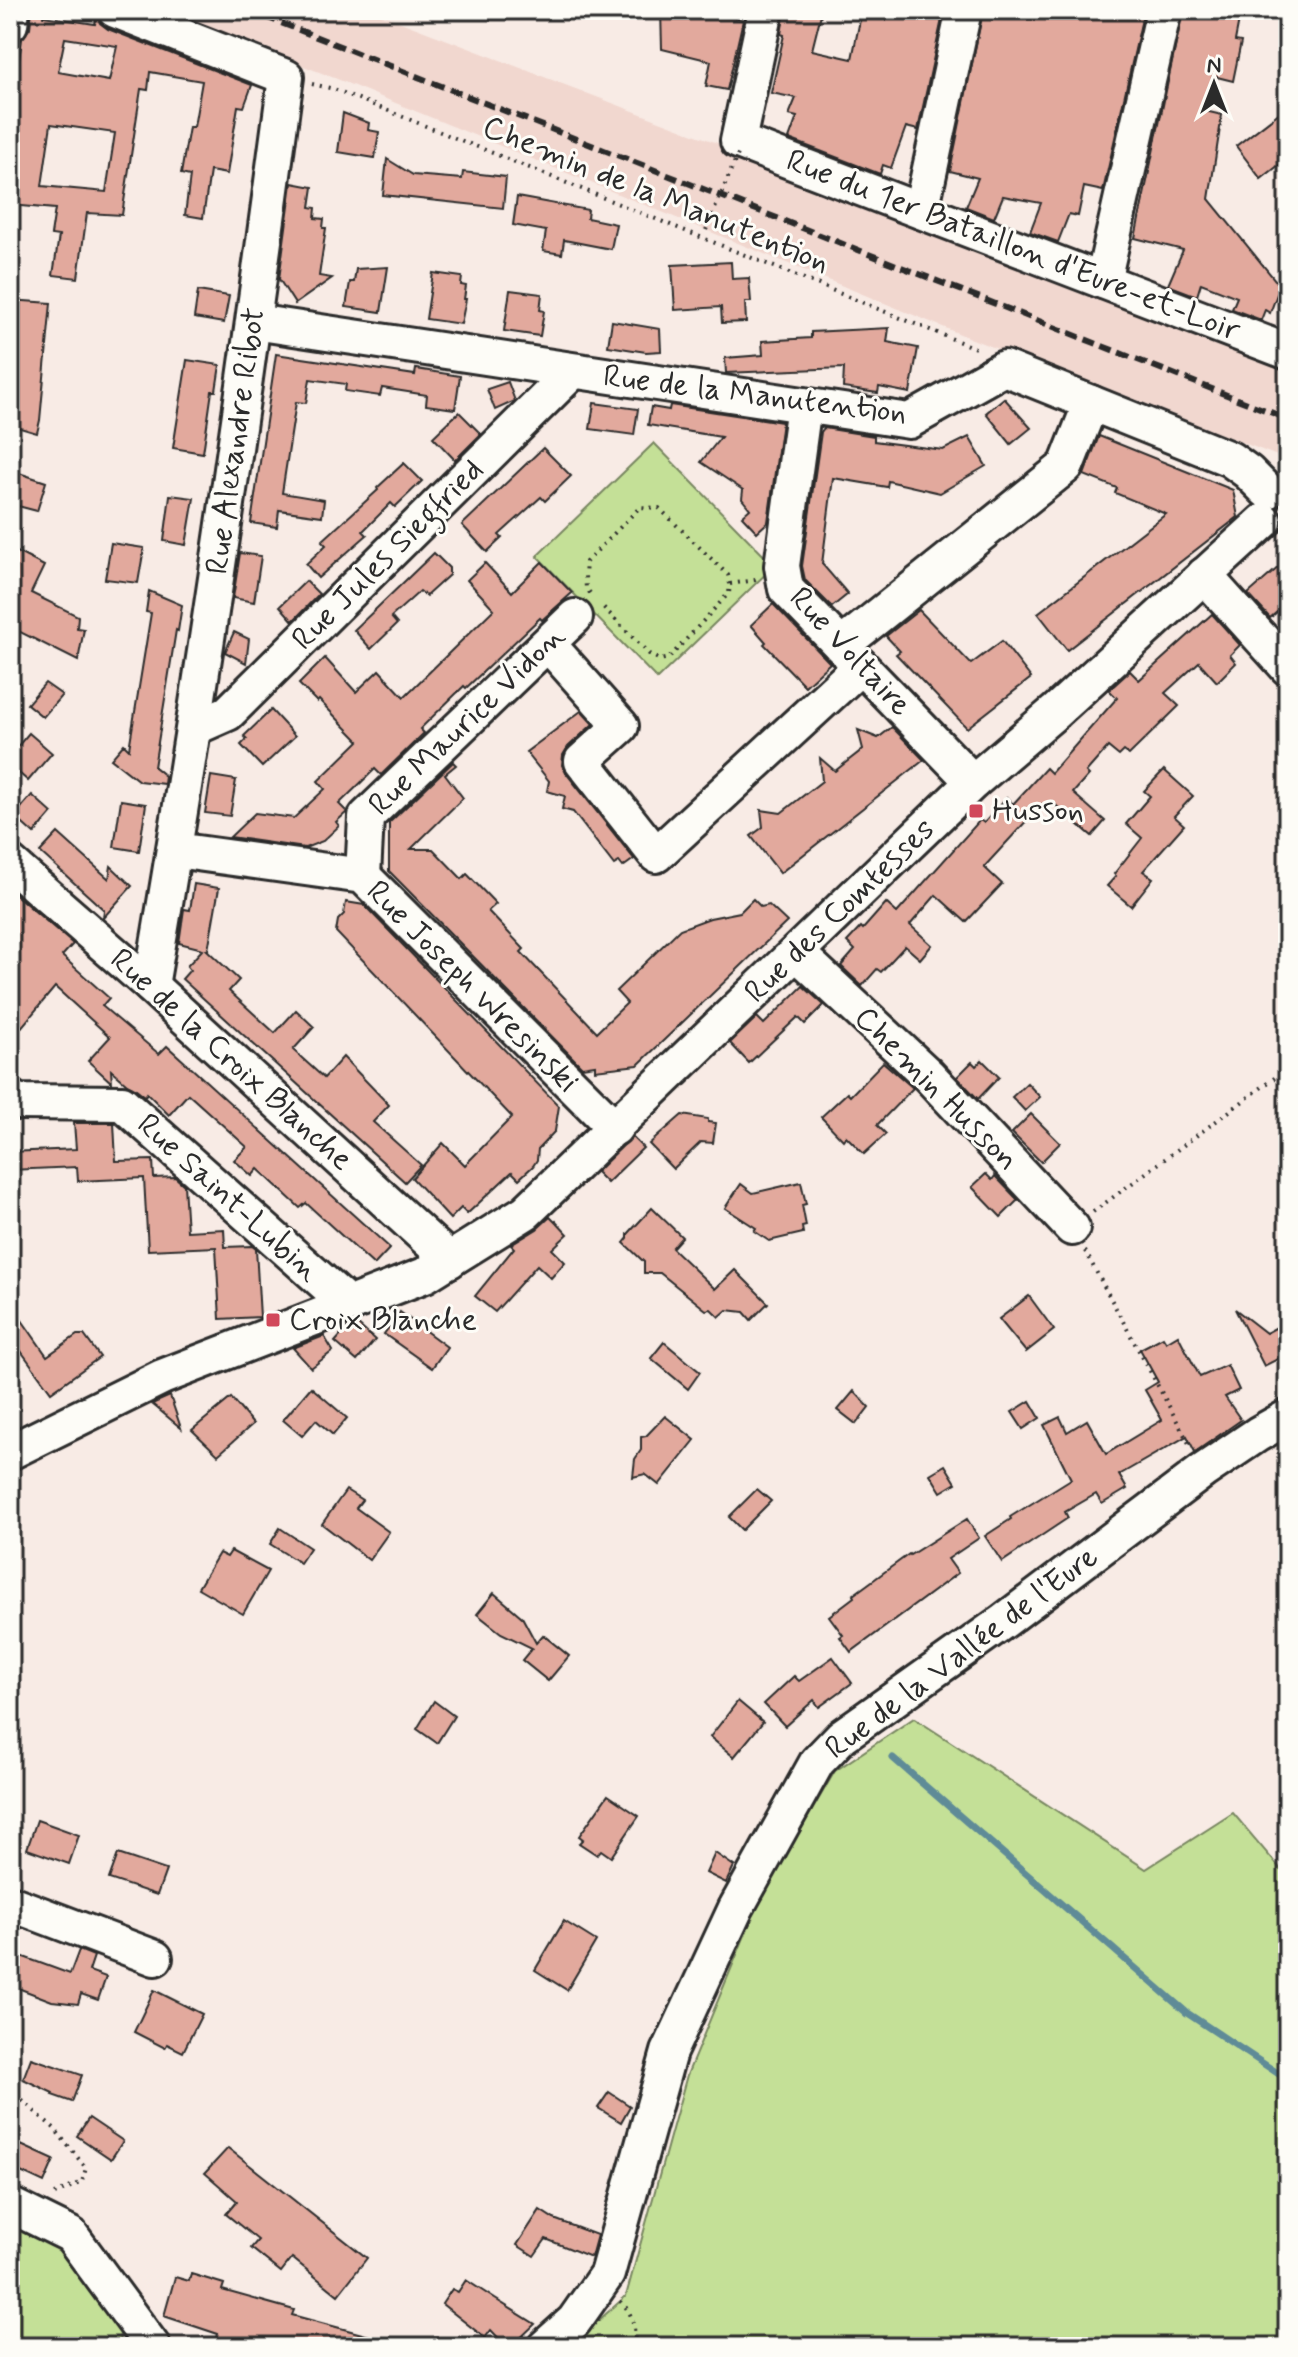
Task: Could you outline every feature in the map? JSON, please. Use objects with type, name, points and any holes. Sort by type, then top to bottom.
[{"type":"street","points":[[10,24],[12,10]]},
{"type":"street","points":[[115,10],[286,77]]},
{"type":"street","points":[[738,148],[766,10]]},
{"type":"street","points":[[921,211],[964,10]]},
{"type":"street","points":[[1103,281],[1164,10]]},
{"type":"street","name":"Rue Alexandre Ribot","points":[[151,986],[194,728],[254,322],[286,77]]},
{"type":"street","name":"Rue du 1er Bataillon d'Eure-et-Loir","points":[[738,148],[921,211],[1288,352]]},
{"type":"street","name":"Rue de la Manutention","points":[[254,322],[909,421],[1004,368]]},
{"type":"street","points":[[1004,368],[1230,459],[1248,472],[1277,507]]},
{"type":"street","name":"Rue Jules Siegfried","points":[[194,728],[228,713],[573,371]]},
{"type":"street","points":[[548,644],[621,726],[582,761],[656,855],[851,656],[1066,466],[1091,403]]},
{"type":"street","name":"Rue Voltaire","points":[[804,405],[782,566],[786,589],[973,782]]},
{"type":"street","name":"Rue des Comtesses","points":[[10,1452],[162,1377],[425,1275],[526,1212],[973,782],[1055,712],[1277,507]]},
{"type":"street","points":[[1204,575],[1288,668]]},
{"type":"street","name":"Rue Maurice Vidon","points":[[363,876],[366,817],[585,608]]},
{"type":"street","name":"Rue Joseph Wresinski","points":[[175,850],[363,876],[606,1135]]},
{"type":"street","name":"Rue de la Croix Blanche","points":[[10,863],[151,986],[450,1260]]},
{"type":"street","name":"Chemin Husson","points":[[797,953],[928,1075],[1072,1228]]},
{"type":"street","name":"Rue Saint-Lubin","points":[[10,1097],[18,1102],[122,1103],[348,1304]]},
{"type":"street","name":"Rue de la Vallée de l'Eure","points":[[545,2347],[574,2321],[607,2274],[669,2052],[736,1908],[817,1762],[842,1736],[1004,1621],[1203,1471],[1288,1417]]},
{"type":"street","points":[[10,1903],[155,1958]]},
{"type":"street","points":[[17,2208],[71,2235],[153,2347]]},
{"type":"path","name":"Chemin de la Manutention","points":[[286,77],[334,89],[978,349],[1004,368]]},
{"type":"path","points":[[702,238],[738,148]]},
{"type":"path","points":[[640,507],[659,508],[728,575],[730,584],[729,593],[669,658],[660,660],[585,608],[586,562],[640,507]]},
{"type":"path","points":[[1203,1471],[1072,1228],[1288,1068]]},
{"type":"path","points":[[10,2090],[54,2128],[86,2168],[82,2182],[17,2208]]},
{"type":"path","points":[[600,2283],[629,2310],[635,2329],[635,2347]]},
{"type":"shaded area","points":[[161,10],[369,10],[1288,361],[1288,460],[982,343]]},
{"type":"green space","points":[[654,443],[774,566],[657,679],[537,556]]},
{"type":"green space","points":[[914,1718],[1146,1869],[1233,1813],[1288,1878],[1288,2347],[569,2347],[626,2296],[687,2075],[760,1899],[835,1771]]},
{"type":"green space","points":[[10,2213],[71,2249],[121,2316],[119,2347],[10,2347]]},
{"type":"building","points":[[32,10],[44,10],[43,16],[95,24],[97,16],[108,29],[252,85],[244,107],[238,106],[227,174],[210,171],[203,218],[185,215],[190,176],[181,174],[189,127],[194,127],[202,81],[150,72],[148,90],[141,89],[122,215],[87,213],[78,278],[53,275],[59,236],[51,235],[55,209],[10,205],[10,120],[22,39],[30,28]],"holes":[[[65,38],[117,46],[109,81],[58,72]],[[51,124],[115,133],[106,192],[42,186]]]},
{"type":"building","points":[[661,10],[699,10],[743,20],[727,90],[706,86],[711,61],[662,49]]},
{"type":"building","points":[[785,10],[822,10],[812,50],[852,59],[862,10],[944,10],[918,130],[906,127],[891,168],[883,165],[880,174],[789,139],[797,117],[789,115],[796,98],[771,93],[784,35],[781,34]]},
{"type":"building","points":[[983,10],[1144,10],[1103,191],[1084,187],[1078,216],[1069,214],[1058,242],[1030,232],[1041,203],[1003,196],[994,218],[966,207],[978,178],[950,171]]},
{"type":"building","points":[[1183,10],[1241,10],[1235,41],[1241,42],[1233,81],[1213,76],[1205,111],[1222,115],[1209,199],[1280,286],[1270,313],[1265,310],[1261,320],[1232,309],[1237,297],[1201,283],[1197,296],[1168,285],[1183,250],[1135,238]]},
{"type":"building","points":[[1288,106],[1288,158],[1261,179],[1236,146]]},
{"type":"building","points":[[343,113],[369,123],[368,130],[379,132],[375,158],[338,152]]},
{"type":"building","points":[[387,159],[413,175],[462,179],[463,172],[506,177],[503,208],[383,195]]},
{"type":"building","points":[[292,183],[313,187],[310,207],[316,208],[315,218],[324,219],[323,228],[326,228],[319,276],[332,278],[295,304],[279,279]]},
{"type":"building","points":[[517,197],[588,210],[587,218],[616,224],[611,249],[564,240],[562,254],[543,251],[546,231],[513,225]]},
{"type":"building","points":[[731,262],[732,279],[749,278],[751,302],[745,302],[746,322],[722,323],[721,307],[675,310],[672,265]]},
{"type":"building","points":[[388,267],[381,312],[346,307],[350,282],[354,282],[356,269]]},
{"type":"building","points":[[433,273],[462,277],[461,285],[466,286],[466,299],[461,324],[426,319]]},
{"type":"building","points":[[510,290],[542,294],[540,310],[544,311],[540,336],[504,331]]},
{"type":"building","points":[[198,291],[229,296],[224,323],[194,318]]},
{"type":"building","points":[[10,300],[51,303],[37,433],[10,425],[14,342],[10,342]]},
{"type":"building","points":[[612,321],[660,329],[661,351],[646,352],[608,346]]},
{"type":"building","points":[[889,328],[887,342],[918,348],[910,393],[879,387],[878,393],[843,388],[844,368],[726,373],[725,358],[763,355],[762,341],[811,338],[811,332]]},
{"type":"building","points":[[276,354],[415,375],[416,369],[460,376],[455,409],[426,405],[427,395],[382,388],[380,396],[345,391],[346,384],[310,379],[306,403],[296,402],[282,493],[324,500],[322,516],[279,510],[277,527],[251,523]]},
{"type":"building","points":[[187,360],[220,365],[216,391],[212,391],[203,453],[173,448]]},
{"type":"building","points":[[508,382],[515,401],[495,410],[487,389]]},
{"type":"building","points":[[1004,398],[1031,428],[1011,444],[986,413]]},
{"type":"building","points":[[594,403],[638,409],[634,435],[590,429]]},
{"type":"building","points":[[670,405],[782,422],[768,522],[757,532],[742,516],[750,509],[742,499],[743,490],[701,462],[721,437],[648,425],[651,407],[669,410]]},
{"type":"building","points":[[459,412],[481,434],[455,460],[433,437]]},
{"type":"building","points":[[824,428],[874,436],[874,441],[943,450],[969,437],[986,466],[940,493],[888,481],[887,487],[833,478],[822,564],[848,594],[832,607],[805,580],[802,566]]},
{"type":"building","points":[[1099,436],[1233,490],[1238,517],[1067,650],[1038,613],[1166,514],[1115,493],[1117,488],[1084,475]]},
{"type":"building","points":[[543,448],[571,476],[545,501],[541,497],[499,535],[502,538],[487,552],[462,525]]},
{"type":"building","points":[[404,463],[422,481],[395,507],[391,503],[363,531],[367,535],[318,578],[306,564],[326,545],[322,541]]},
{"type":"building","points":[[10,470],[46,482],[37,511],[14,505],[15,499],[10,498]]},
{"type":"building","points":[[170,495],[194,498],[186,545],[164,541]]},
{"type":"building","points":[[111,543],[144,548],[138,583],[105,579]]},
{"type":"building","points":[[17,552],[44,566],[31,593],[78,616],[77,628],[84,629],[78,661],[10,627],[10,566]]},
{"type":"building","points":[[240,553],[261,556],[254,602],[233,598]]},
{"type":"building","points":[[434,553],[449,568],[449,575],[426,596],[420,591],[391,617],[397,624],[371,649],[354,630]]},
{"type":"building","points":[[1288,559],[1288,591],[1279,599],[1285,605],[1270,618],[1248,594]]},
{"type":"building","points":[[542,562],[572,593],[542,620],[540,618],[466,688],[464,686],[420,729],[424,733],[381,775],[375,769],[339,804],[347,812],[336,822],[339,826],[323,841],[305,848],[230,837],[255,813],[294,818],[325,789],[318,781],[359,741],[299,684],[325,658],[356,692],[379,670],[404,697],[494,609],[467,580],[485,563],[512,592]]},
{"type":"building","points":[[306,581],[319,594],[293,621],[280,606]]},
{"type":"building","points":[[149,591],[182,605],[154,767],[165,776],[164,784],[139,781],[111,759],[124,744],[129,749],[151,613],[146,612]]},
{"type":"building","points":[[773,604],[830,663],[805,686],[764,644],[766,642],[751,625]]},
{"type":"building","points":[[919,610],[971,664],[1002,641],[1031,678],[967,728],[896,654],[900,651],[886,636]]},
{"type":"building","points":[[1212,614],[1240,645],[1230,655],[1236,663],[1217,682],[1199,662],[1165,693],[1179,706],[1129,755],[1124,751],[1119,756],[1108,747],[1086,772],[1089,775],[1073,793],[1105,821],[1092,836],[1052,802],[1046,808],[1042,804],[984,867],[1002,884],[966,922],[936,895],[910,925],[932,945],[920,959],[905,946],[881,972],[877,969],[862,986],[841,966],[855,950],[847,942],[886,903],[897,913],[980,820],[984,823],[1007,798],[1013,804],[1046,768],[1051,773],[1117,698],[1109,690],[1130,671],[1139,680]]},
{"type":"building","points":[[234,632],[249,639],[246,663],[225,652]]},
{"type":"building","points":[[45,683],[62,695],[43,717],[27,704]]},
{"type":"building","points":[[271,710],[295,736],[262,767],[241,745],[247,739],[244,736]]},
{"type":"building","points":[[581,711],[593,724],[568,747],[562,765],[634,859],[623,867],[619,862],[614,865],[573,812],[562,809],[565,796],[547,791],[549,781],[526,752]]},
{"type":"building","points":[[892,727],[924,760],[780,873],[751,836],[763,827],[761,810],[781,813],[822,781],[820,758],[835,771],[863,749],[858,730],[878,738]]},
{"type":"building","points":[[29,733],[52,753],[28,781],[10,765],[10,755]]},
{"type":"building","points":[[453,762],[456,765],[445,774],[463,798],[411,849],[433,849],[462,879],[467,874],[496,904],[488,911],[524,949],[521,952],[597,1032],[627,1003],[616,991],[680,929],[710,918],[740,912],[753,899],[761,907],[769,905],[787,922],[638,1065],[595,1070],[595,1065],[582,1067],[389,871],[389,823]]},
{"type":"building","points":[[1164,770],[1193,796],[1174,816],[1184,825],[1143,871],[1153,878],[1131,906],[1107,886],[1142,838],[1126,824],[1150,796],[1144,791]]},
{"type":"building","points":[[211,776],[236,780],[230,816],[205,813]]},
{"type":"building","points":[[32,795],[52,813],[34,834],[14,816]]},
{"type":"building","points":[[121,800],[146,804],[139,851],[114,847]]},
{"type":"building","points":[[58,833],[109,879],[111,866],[132,886],[103,918],[104,910],[40,852]]},
{"type":"building","points":[[194,884],[219,888],[207,950],[239,980],[229,991],[275,1033],[296,1010],[314,1027],[293,1050],[324,1078],[343,1057],[389,1105],[373,1122],[421,1165],[405,1182],[182,979],[190,970],[187,966],[203,949],[179,943],[184,909],[190,910]]},
{"type":"building","points":[[10,890],[73,944],[62,956],[109,998],[102,1006],[159,1054],[167,1046],[390,1248],[374,1265],[306,1203],[300,1208],[258,1169],[252,1176],[234,1160],[247,1147],[188,1094],[169,1115],[147,1093],[145,1096],[111,1070],[112,1083],[88,1061],[110,1037],[55,987],[10,1041]]},
{"type":"building","points":[[346,902],[364,905],[559,1106],[555,1131],[538,1149],[533,1166],[519,1179],[512,1172],[467,1214],[461,1208],[450,1219],[412,1178],[443,1143],[465,1165],[512,1117],[336,932]]},
{"type":"building","points":[[803,986],[824,1005],[805,1024],[798,1017],[749,1063],[730,1043],[757,1017],[764,1024]]},
{"type":"building","points":[[982,1060],[999,1077],[978,1099],[957,1077],[972,1062],[976,1066]]},
{"type":"building","points":[[883,1062],[913,1088],[877,1125],[886,1134],[864,1154],[846,1136],[843,1140],[821,1117],[847,1093],[850,1096]]},
{"type":"building","points":[[1027,1083],[1040,1097],[1025,1111],[1012,1097]]},
{"type":"building","points":[[1031,1114],[1060,1143],[1041,1162],[1012,1133]]},
{"type":"building","points":[[682,1115],[716,1123],[713,1143],[701,1142],[673,1169],[649,1144]]},
{"type":"building","points":[[74,1123],[114,1123],[116,1161],[153,1160],[154,1178],[175,1177],[184,1185],[187,1231],[224,1229],[225,1247],[252,1246],[256,1249],[260,1317],[220,1319],[216,1247],[148,1250],[144,1178],[78,1181],[77,1167],[10,1170],[10,1152],[76,1149]]},
{"type":"building","points":[[632,1137],[643,1148],[607,1183],[596,1172]]},
{"type":"building","points":[[986,1174],[992,1180],[995,1176],[1018,1200],[1001,1217],[972,1187]]},
{"type":"building","points":[[801,1182],[806,1204],[802,1205],[806,1226],[802,1227],[803,1233],[769,1241],[754,1231],[756,1228],[725,1208],[741,1184],[753,1193]]},
{"type":"building","points":[[652,1208],[682,1237],[672,1248],[715,1289],[735,1270],[768,1303],[751,1320],[744,1312],[727,1310],[719,1317],[660,1273],[644,1273],[644,1262],[624,1243],[628,1234]]},
{"type":"building","points":[[550,1217],[568,1234],[552,1249],[565,1262],[551,1278],[537,1265],[495,1312],[475,1296],[514,1248],[511,1245]]},
{"type":"building","points":[[1029,1296],[1054,1330],[1026,1352],[999,1319]]},
{"type":"building","points":[[10,1303],[47,1356],[77,1335],[84,1335],[100,1357],[51,1392],[10,1336]]},
{"type":"building","points":[[1235,1309],[1266,1333],[1288,1321],[1288,1354],[1264,1366]]},
{"type":"building","points":[[400,1312],[447,1347],[432,1368],[384,1334]]},
{"type":"building","points":[[356,1323],[375,1340],[357,1361],[335,1342],[349,1326]]},
{"type":"building","points":[[1178,1335],[1200,1377],[1227,1365],[1239,1390],[1225,1397],[1241,1420],[1195,1452],[1187,1436],[1119,1475],[1127,1489],[1102,1504],[1096,1494],[1065,1512],[1068,1518],[1002,1562],[985,1536],[1071,1479],[1044,1425],[1060,1417],[1067,1432],[1087,1420],[1106,1454],[1162,1420],[1145,1390],[1158,1382],[1140,1349],[1163,1337],[1166,1342]]},
{"type":"building","points":[[324,1336],[333,1351],[311,1368],[293,1348]]},
{"type":"building","points":[[664,1342],[700,1372],[688,1389],[651,1358]]},
{"type":"building","points":[[311,1387],[347,1418],[333,1435],[316,1420],[302,1436],[283,1420]]},
{"type":"building","points":[[854,1391],[869,1407],[856,1424],[838,1410]]},
{"type":"building","points":[[170,1396],[181,1428],[152,1404]]},
{"type":"building","points":[[231,1398],[253,1424],[218,1455],[192,1430]]},
{"type":"building","points":[[1030,1401],[1040,1418],[1023,1429],[1012,1412]]},
{"type":"building","points":[[665,1416],[695,1440],[659,1485],[645,1474],[633,1477],[635,1459],[641,1450],[641,1437],[646,1436]]},
{"type":"building","points":[[945,1465],[956,1483],[941,1492],[930,1474]]},
{"type":"building","points":[[757,1489],[771,1501],[742,1530],[729,1517]]},
{"type":"building","points":[[346,1490],[362,1500],[356,1508],[389,1532],[369,1560],[322,1524]]},
{"type":"building","points":[[967,1519],[979,1538],[948,1559],[958,1573],[851,1652],[829,1616],[909,1554]]},
{"type":"building","points":[[280,1528],[310,1548],[300,1563],[270,1544]]},
{"type":"building","points":[[231,1551],[268,1571],[243,1614],[198,1588],[219,1553],[227,1557]]},
{"type":"building","points":[[494,1593],[522,1617],[536,1643],[543,1635],[569,1656],[548,1681],[522,1660],[532,1648],[501,1633],[477,1614]]},
{"type":"building","points":[[833,1657],[852,1683],[819,1707],[814,1700],[785,1726],[764,1704],[794,1676],[799,1681]]},
{"type":"building","points":[[434,1701],[454,1716],[437,1743],[417,1729]]},
{"type":"building","points":[[738,1701],[763,1722],[734,1757],[710,1737]]},
{"type":"building","points":[[608,1795],[639,1816],[611,1857],[601,1850],[597,1855],[579,1843],[583,1839],[579,1836]]},
{"type":"building","points":[[37,1820],[79,1835],[69,1864],[27,1849]]},
{"type":"building","points":[[715,1853],[734,1866],[726,1883],[706,1873]]},
{"type":"building","points":[[118,1854],[166,1870],[157,1895],[109,1879]]},
{"type":"building","points":[[564,1921],[596,1941],[567,1990],[535,1970]]},
{"type":"building","points":[[79,1950],[94,1956],[89,1971],[106,1977],[98,2000],[81,1994],[78,2004],[52,2001],[10,1985],[10,1952],[70,1974]]},
{"type":"building","points":[[154,1990],[202,2014],[183,2052],[167,2044],[165,2048],[134,2032]]},
{"type":"building","points":[[31,2058],[82,2075],[72,2102],[23,2079]]},
{"type":"building","points":[[609,2092],[630,2106],[621,2122],[598,2108]]},
{"type":"building","points":[[89,2118],[123,2141],[111,2159],[77,2136]]},
{"type":"building","points":[[21,2145],[54,2160],[44,2183],[10,2167]]},
{"type":"building","points":[[228,2148],[367,2258],[338,2295],[292,2258],[281,2272],[251,2248],[258,2240],[226,2214],[237,2201],[205,2173]]},
{"type":"building","points":[[540,2210],[554,2219],[597,2235],[591,2257],[546,2239],[534,2256],[517,2245]]},
{"type":"building","points":[[191,2274],[224,2284],[222,2290],[294,2310],[292,2315],[388,2341],[387,2347],[247,2347],[217,2338],[218,2334],[164,2316],[175,2277],[189,2281]]},
{"type":"building","points":[[466,2280],[535,2324],[511,2347],[507,2347],[491,2330],[485,2338],[442,2304],[452,2289],[458,2292]]},
{"type":"waterway","points":[[893,1758],[1187,2013],[1288,2080]]},
{"type":"railway","points":[[248,10],[1288,419]]},
{"type":"place","name":"Husson","points":[[976,811]]},
{"type":"place","name":"Croix Blanche","points":[[273,1320]]}]
